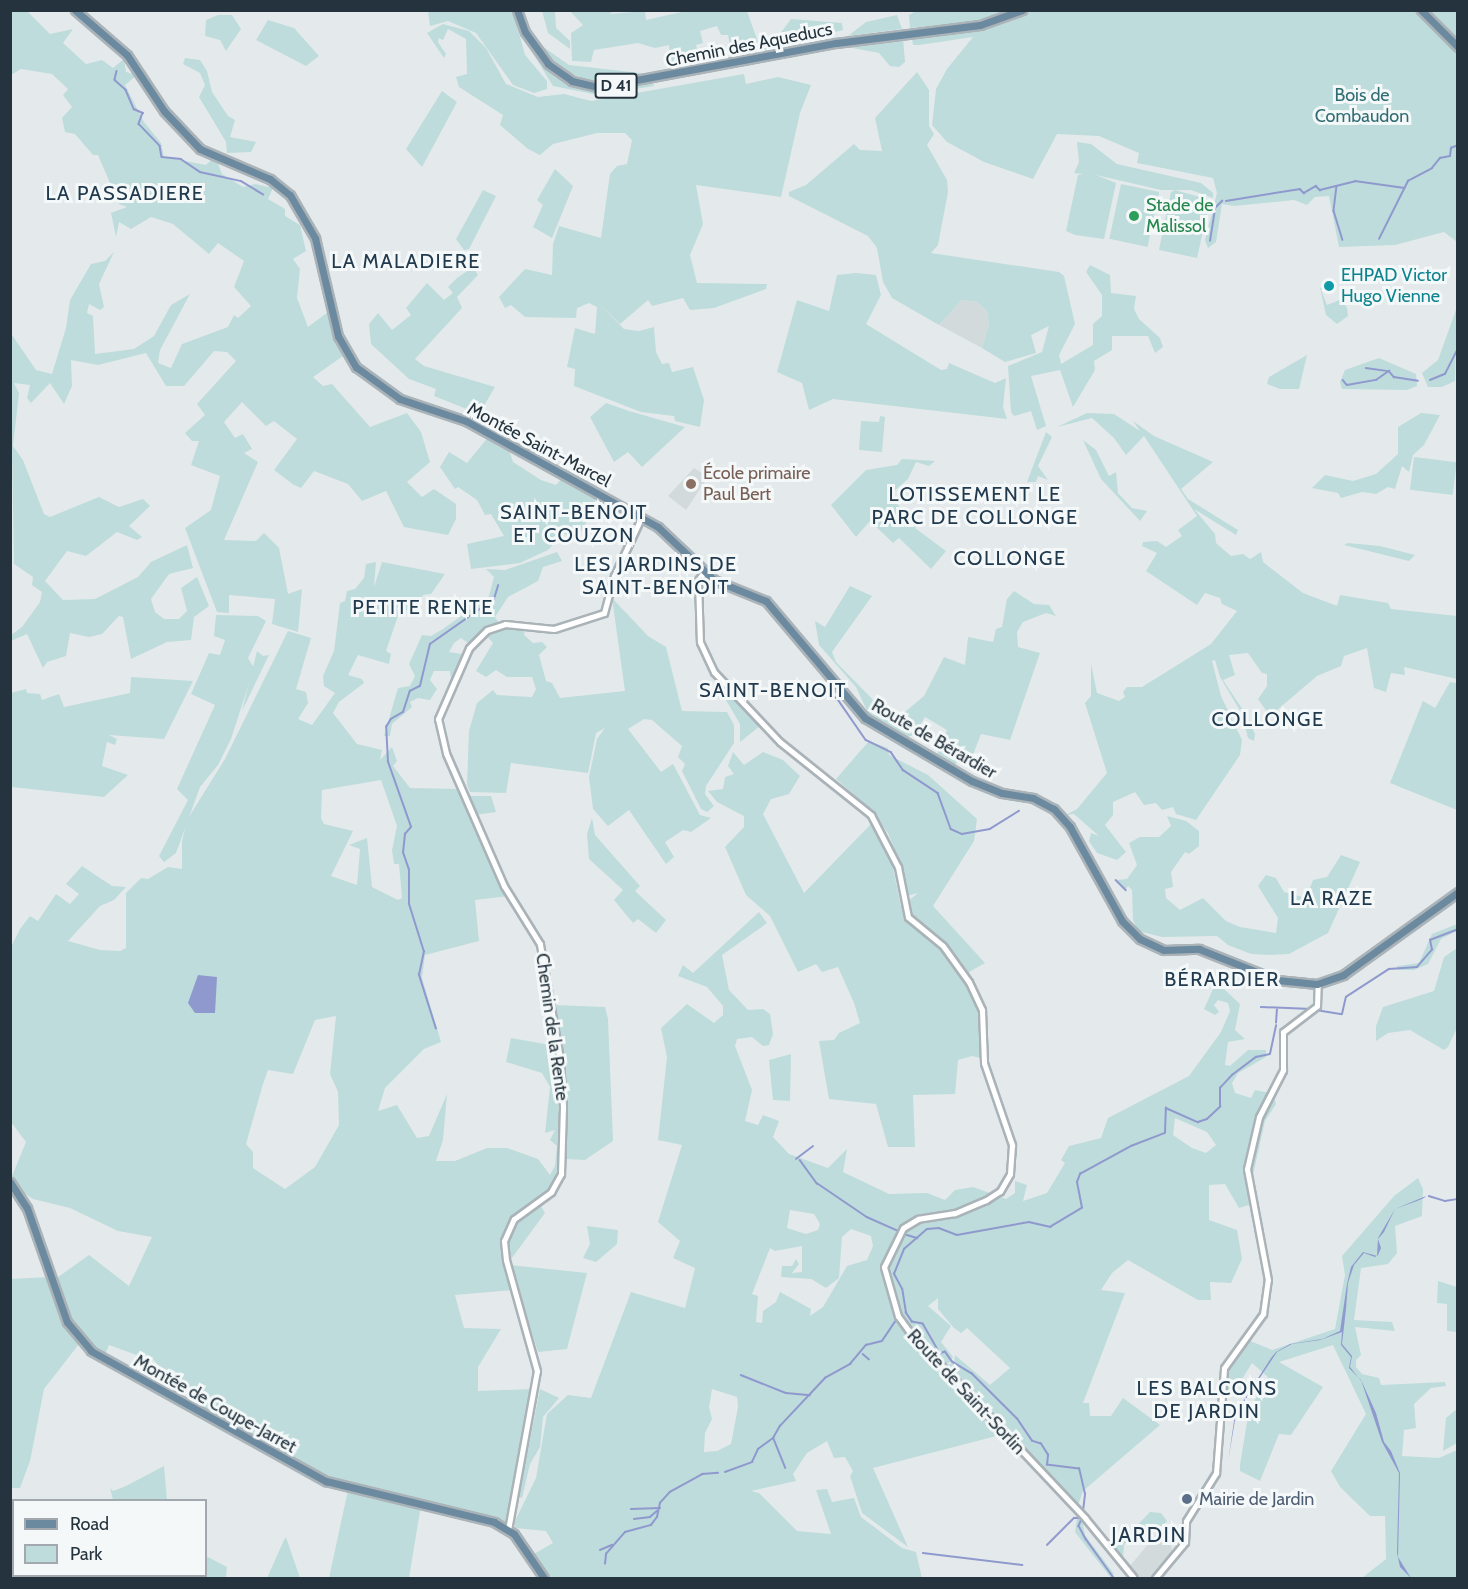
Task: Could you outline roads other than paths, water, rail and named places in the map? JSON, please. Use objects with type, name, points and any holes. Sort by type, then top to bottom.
[{"type":"main road","name":"Montée Saint-Marcel","points":[[75,10],[127,55],[164,111],[200,149],[270,179],[290,195],[315,237],[338,336],[356,367],[400,399],[465,421],[642,518],[666,533],[704,572]]},
{"type":"main road","name":"Chemin des Aqueducs","points":[[517,10],[525,33],[548,64],[572,81],[598,87],[836,43],[980,25],[1022,10]]},
{"type":"main road","points":[[1421,10],[1458,47]]},
{"type":"main road","name":"Route de Bérardier","points":[[704,572],[766,601],[847,701],[871,722],[972,781],[1002,793],[1033,798],[1059,814],[1115,910],[1140,939],[1164,950],[1199,949],[1276,981],[1318,983],[1343,975],[1458,892]]},
{"type":"main road","name":"Montée de Coupe-Jarret","points":[[10,1182],[27,1208],[67,1322],[95,1354],[326,1481],[475,1515],[508,1530]]},
{"type":"main road","points":[[508,1530],[544,1578]]},
{"type":"street","name":"Chemin de la Rente","points":[[508,1530],[514,1513],[535,1393],[537,1361],[506,1260],[504,1241],[514,1219],[551,1192],[561,1174],[564,1114],[560,1059],[540,944],[499,877],[443,747],[438,719],[469,648],[487,630],[504,624],[554,629],[604,613],[614,576],[642,518]]},
{"type":"street","name":"Route de Saint-Sorlin","points":[[704,572],[698,580],[700,642],[714,672],[780,742],[871,815],[898,867],[908,917],[943,946],[980,1006],[986,1071],[1012,1145],[1010,1174],[1002,1189],[986,1200],[907,1225],[885,1262],[884,1276],[898,1316],[909,1331],[1082,1515],[1133,1578]]},
{"type":"street","points":[[1155,1578],[1185,1542],[1186,1521],[1216,1473],[1224,1368],[1263,1314],[1268,1284],[1247,1169],[1259,1117],[1283,1071],[1283,1032],[1290,1023],[1311,1012],[1317,1006],[1318,983]]},
{"type":"water","points":[[198,975],[217,977],[215,1013],[195,1013],[188,1003]]},
{"type":"water","points":[[1426,1196],[1417,1201],[1395,1209]]},
{"type":"water","points":[[1395,1209],[1378,1239],[1381,1248],[1377,1256],[1378,1238]]},
{"type":"water","points":[[1363,1252],[1377,1256],[1364,1253],[1354,1265],[1348,1283],[1342,1344],[1352,1356],[1350,1367],[1358,1377],[1349,1368],[1351,1357],[1341,1345],[1342,1332],[1320,1340],[1292,1344],[1277,1352],[1236,1414],[1228,1462],[1235,1414],[1276,1352],[1290,1344],[1322,1339],[1340,1331],[1347,1284],[1351,1267]]},
{"type":"water","points":[[1361,1381],[1376,1413],[1384,1442],[1391,1451],[1400,1473],[1398,1557],[1411,1578],[1400,1567],[1397,1553],[1399,1473],[1382,1442]]},
{"type":"waterway","points":[[117,71],[115,80],[126,90],[134,109],[143,113],[139,124],[160,146],[162,157],[181,159],[200,172],[241,181],[263,194]]},
{"type":"waterway","points":[[1379,239],[1408,181],[1432,168],[1440,158],[1450,156],[1451,148],[1458,145]]},
{"type":"waterway","points":[[1226,201],[1300,189],[1304,193],[1316,186],[1320,190],[1355,181],[1405,188]]},
{"type":"waterway","points":[[1337,186],[1334,211],[1343,240]]},
{"type":"waterway","points":[[1210,241],[1215,208],[1222,201]]},
{"type":"waterway","points":[[1430,380],[1445,374],[1458,348]]},
{"type":"waterway","points":[[1366,368],[1388,371]]},
{"type":"waterway","points":[[1343,380],[1347,385],[1376,380],[1389,371],[1394,377],[1418,381]]},
{"type":"waterway","points":[[436,1029],[419,975],[424,952],[409,904],[409,870],[403,853],[405,834],[411,827],[388,762],[386,727],[391,719],[403,712],[410,691],[420,686],[430,644],[494,599],[498,586]]},
{"type":"waterway","points":[[823,694],[837,698],[866,740],[891,752],[903,770],[938,793],[951,829],[962,834],[990,829],[1019,811]]},
{"type":"waterway","points":[[1116,880],[1126,890]]},
{"type":"waterway","points":[[1316,1010],[1342,1014],[1346,997],[1389,969],[1417,967],[1432,950],[1430,940],[1458,929]]},
{"type":"waterway","points":[[1261,1007],[1311,1009]]},
{"type":"waterway","points":[[1276,1023],[1277,1010]]},
{"type":"waterway","points":[[1083,1511],[1085,1494],[1079,1469],[1047,1465],[1048,1455],[1041,1444],[1032,1441],[1017,1419],[972,1374],[952,1362],[945,1352],[940,1354],[923,1324],[912,1322],[906,1313],[902,1289],[894,1274],[904,1249],[927,1229],[939,1228],[957,1235],[1029,1222],[1050,1227],[1082,1208],[1077,1182],[1080,1174],[1131,1146],[1165,1133],[1166,1108],[1198,1122],[1207,1119],[1220,1107],[1220,1088],[1232,1075],[1256,1057],[1270,1054],[1276,1026]]},
{"type":"waterway","points":[[1261,1122],[1263,1117]]},
{"type":"waterway","points":[[796,1159],[813,1146]]},
{"type":"waterway","points":[[800,1160],[817,1183],[867,1217],[899,1231]]},
{"type":"waterway","points":[[1250,1171],[1251,1161]]},
{"type":"waterway","points":[[1429,1196],[1445,1201],[1458,1199]]},
{"type":"waterway","points":[[904,1234],[917,1238]]},
{"type":"waterway","points":[[725,1472],[752,1462],[758,1449],[773,1438],[780,1426],[825,1378],[850,1364],[866,1345],[882,1341],[895,1322]]},
{"type":"waterway","points":[[863,1354],[869,1359]]},
{"type":"waterway","points":[[741,1375],[786,1393],[810,1395]]},
{"type":"waterway","points":[[774,1439],[786,1468]]},
{"type":"waterway","points":[[605,1564],[606,1554],[625,1532],[651,1525],[657,1517],[660,1503],[670,1492],[702,1474],[718,1473]]},
{"type":"waterway","points":[[631,1509],[660,1508]]},
{"type":"waterway","points":[[634,1519],[650,1517],[657,1511]]},
{"type":"waterway","points":[[1047,1545],[1074,1518],[1082,1518]]},
{"type":"waterway","points":[[1082,1519],[1079,1526],[1086,1539],[1114,1578]]},
{"type":"waterway","points":[[600,1550],[612,1545]]},
{"type":"waterway","points":[[923,1553],[1022,1565]]},
{"type":"place","name":"Stade de Malissol","points":[[1134,216]]},
{"type":"place","name":"EHPAD Victor Hugo Vienne","points":[[1329,286]]},
{"type":"place","name":"École primaire Paul Bert","points":[[691,484]]},
{"type":"place","name":"Mairie de Jardin","points":[[1187,1499]]},
{"type":"district","name":"LA PASSADIERE","points":[[125,193]]},
{"type":"district","name":"LA MALADIERE","points":[[406,261]]},
{"type":"district","name":"LOTISSEMENT LE PARC DE COLLONGE","points":[[975,506]]},
{"type":"district","name":"SAINT-BENOIT ET COUZON","points":[[574,524]]},
{"type":"district","name":"COLLONGE","points":[[1010,558]]},
{"type":"district","name":"LES JARDINS DE SAINT-BENOIT","points":[[656,576]]},
{"type":"district","name":"PETITE RENTE","points":[[423,607]]},
{"type":"district","name":"SAINT-BENOIT","points":[[773,690]]},
{"type":"district","name":"COLLONGE","points":[[1268,719]]},
{"type":"district","name":"LA RAZE","points":[[1332,898]]},
{"type":"district","name":"BÉRARDIER","points":[[1222,979]]},
{"type":"district","name":"LES BALCONS DE JARDIN","points":[[1207,1400]]},
{"type":"district","name":"JARDIN","points":[[1149,1535]]},
{"type":"park label","name":"Bois de Combaudon","points":[[1362,106]]}]
